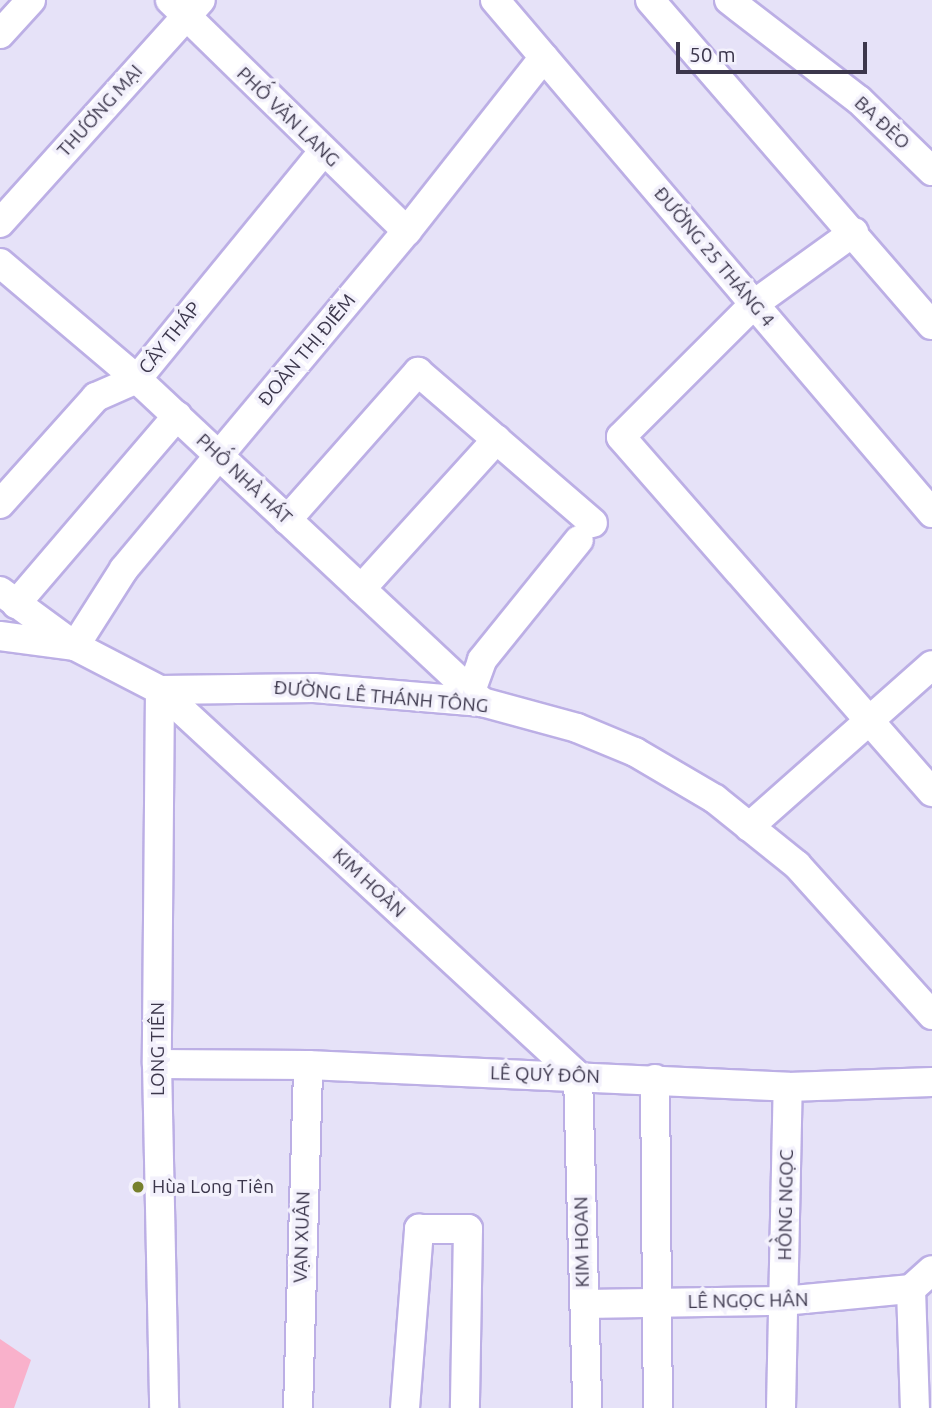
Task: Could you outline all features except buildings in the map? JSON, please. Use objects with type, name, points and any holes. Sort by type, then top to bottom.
[{"type":"street","points":[[0,34],[31,0]]},
{"type":"street","name":"ĐƯỜNG 25 THÁNG 4","points":[[495,0],[932,513]]},
{"type":"street","points":[[650,0],[932,325]]},
{"type":"street","name":"BA ĐÈO","points":[[729,0],[859,100],[932,171]]},
{"type":"street","name":"PHỐ VĂN LANG","points":[[185,5],[323,152],[407,231]]},
{"type":"street","name":"THƯƠNG MẠI","points":[[0,223],[185,5]]},
{"type":"street","name":"ĐOÀN THỊ ĐIỂM","points":[[75,646],[124,569],[407,231],[544,57]]},
{"type":"street","name":"CÂY THÁP","points":[[0,504],[96,397],[137,379],[323,152]]},
{"type":"street","points":[[853,232],[754,304],[621,438],[932,792]]},
{"type":"street","name":"PHỐ NHÀ HÁT","points":[[0,263],[137,379],[477,697]]},
{"type":"street","points":[[288,520],[418,372],[497,439],[586,532],[482,660],[477,697]]},
{"type":"street","points":[[8,598],[177,416]]},
{"type":"street","points":[[361,589],[497,439]]},
{"type":"street","name":"ĐƯỜNG LÊ THÁNH TÔNG","points":[[8,598],[75,646],[160,690],[314,688],[477,697],[577,728],[635,752],[715,799],[797,865],[932,1015]]},
{"type":"street","points":[[0,636],[75,646]]},
{"type":"street","points":[[749,827],[872,722],[932,666]]},
{"type":"street","name":"LONG TIÊN","points":[[160,690],[158,1064],[164,1408]]},
{"type":"street","name":"KIM HOÀN","points":[[160,690],[578,1076]]},
{"type":"street","name":"LÊ QUÝ ĐÔN","points":[[158,1064],[308,1065],[788,1087],[932,1082]]},
{"type":"street","name":"VẠN XUÂN","points":[[298,1408],[308,1065]]},
{"type":"street","name":"KIM HOAN","points":[[578,1076],[587,1408]]},
{"type":"street","points":[[655,1079],[654,1303],[659,1408]]},
{"type":"street","name":"HỒNG NGỌC","points":[[780,1408],[788,1087]]},
{"type":"street","points":[[405,1408],[419,1229],[468,1229],[465,1408]]},
{"type":"street","points":[[915,1408],[911,1289],[932,1270]]},
{"type":"street","name":"LÊ NGỌC HÂN","points":[[584,1304],[783,1301],[911,1289]]},
{"type":"shaded area","points":[[0,1339],[31,1360],[14,1408],[0,1408]]},
{"type":"place","name":"Hùa Long Tiên","points":[[138,1187]]}]
